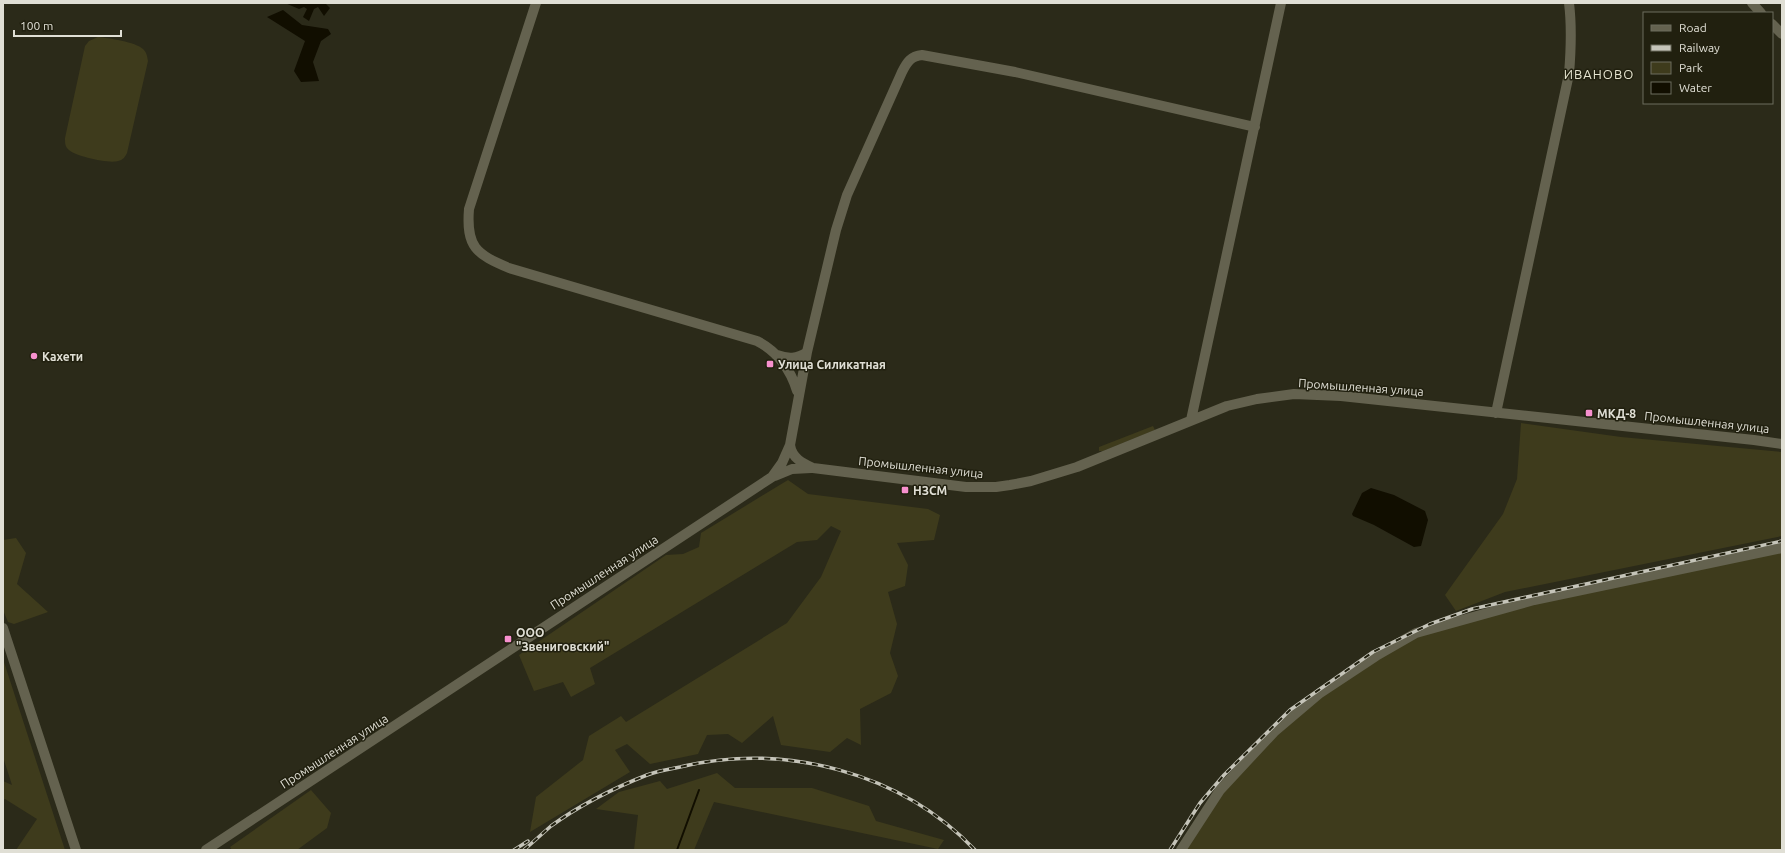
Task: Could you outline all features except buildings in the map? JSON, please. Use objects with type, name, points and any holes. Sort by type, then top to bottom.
[{"type":"street","points":[[536,3],[469,208],[468,225],[470,239],[477,250],[488,259],[509,268],[757,341],[765,345],[777,355],[791,374],[798,393]]},
{"type":"street","points":[[1191,420],[1255,127],[1280,3]]},
{"type":"street","points":[[1496,413],[1569,74],[1571,53],[1569,3]]},
{"type":"street","points":[[1752,3],[1760,12]]},
{"type":"street","points":[[1773,25],[1782,34]]},
{"type":"street","points":[[790,445],[806,352],[836,230],[847,195],[902,72],[908,61],[915,56],[922,55],[1014,72],[1255,127]]},
{"type":"street","points":[[777,355],[796,358],[806,352]]},
{"type":"street","name":"Промышленная улица","points":[[790,445],[794,456],[806,465],[813,468],[962,486],[996,487],[1031,481],[1077,467],[1191,420],[1235,404],[1257,399],[1294,394],[1341,396],[1782,444]]},
{"type":"street","name":"Промышленная улица","points":[[206,850],[772,477],[782,463],[790,445]]},
{"type":"street","points":[[772,477],[792,469],[813,468]]},
{"type":"street","points":[[1181,850],[1220,790],[1274,732],[1320,693],[1376,656],[1416,633],[1534,600],[1782,548]]},
{"type":"street","points":[[3,628],[76,850]]},
{"type":"green space","points":[[98,37],[134,44],[143,49],[147,55],[148,61],[127,153],[124,158],[114,162],[78,155],[68,149],[65,143],[85,46],[89,41]]},
{"type":"green space","points":[[1521,423],[1621,437],[1782,452],[1782,536],[1505,592],[1456,611],[1445,595],[1503,514],[1517,479]]},
{"type":"green space","points":[[1153,426],[1155,430],[1103,451],[1099,451],[1099,447]]},
{"type":"green space","points":[[788,480],[808,494],[928,509],[940,515],[934,540],[897,543],[908,565],[905,586],[888,592],[897,624],[890,653],[898,676],[891,693],[860,709],[861,745],[847,738],[830,752],[781,745],[773,716],[742,743],[728,734],[707,735],[698,754],[650,764],[627,744],[615,750],[630,772],[530,832],[536,797],[583,760],[589,736],[621,716],[626,722],[787,623],[821,577],[841,531],[831,526],[817,540],[797,542],[590,668],[595,684],[571,697],[563,682],[534,691],[519,655],[666,555],[683,554],[699,547],[701,533]]},
{"type":"green space","points":[[16,538],[26,553],[17,584],[48,612],[14,624],[8,622],[3,610],[3,540]]},
{"type":"green space","points":[[1782,548],[1782,850],[1181,850],[1220,790],[1320,693],[1416,633],[1534,600]]},
{"type":"green space","points":[[3,659],[65,850],[16,850],[37,819],[5,799],[3,800],[3,781],[12,785],[3,757]]},
{"type":"green space","points":[[717,773],[735,788],[812,788],[869,806],[876,821],[944,840],[938,849],[714,802],[694,850],[634,850],[638,815],[596,809],[619,792],[660,781],[667,789]]},
{"type":"green space","points":[[311,790],[331,813],[327,828],[297,850],[232,850],[230,847]]},
{"type":"water","points":[[285,3],[325,3],[330,8],[324,16],[318,7],[314,9],[309,21],[303,17],[307,9],[304,7],[299,9]]},
{"type":"water","points":[[283,10],[302,25],[328,29],[331,34],[321,41],[313,62],[319,81],[301,82],[294,71],[305,41],[267,17]]},
{"type":"water","points":[[1371,488],[1394,495],[1425,511],[1428,520],[1421,546],[1414,547],[1374,525],[1353,516],[1352,514],[1362,493]]},
{"type":"waterway","points":[[677,850],[699,790]]},
{"type":"railway","points":[[1170,850],[1200,803],[1224,775],[1290,710],[1373,652],[1430,624],[1472,609],[1782,541]]},
{"type":"railway","points":[[524,850],[551,826],[585,804],[647,775],[667,769],[720,760],[760,758],[800,762],[839,770],[877,783],[912,801],[945,823],[975,850]]},
{"type":"railway","points":[[514,850],[528,841]]},
{"type":"place","name":"Кахети","points":[[34,356]]},
{"type":"place","name":"Улица Силикатная","points":[[770,364]]},
{"type":"place","name":"МКД-8","points":[[1589,413]]},
{"type":"place","name":"НЗСМ","points":[[905,490]]},
{"type":"place","name":"ООО \"Звениговский\"","points":[[508,639]]},
{"type":"district","name":"ИВАНОВО","points":[[1599,74]]}]
